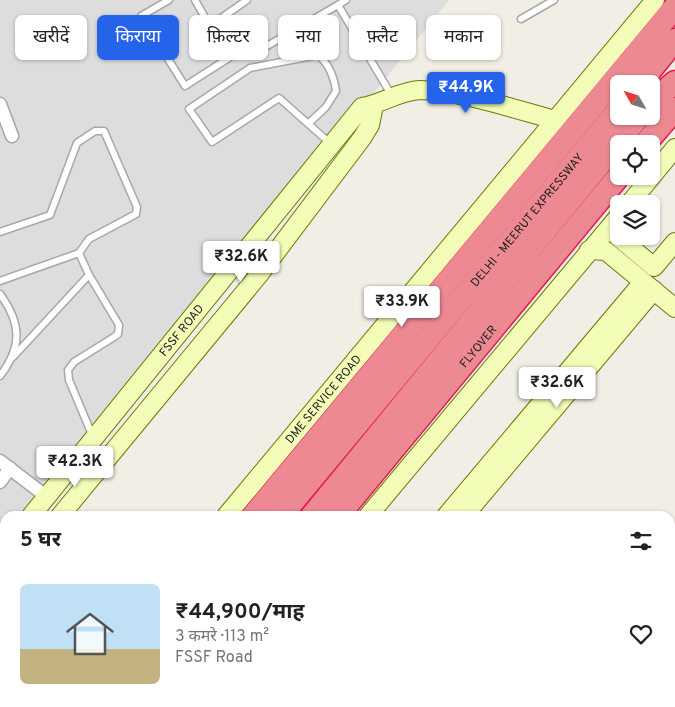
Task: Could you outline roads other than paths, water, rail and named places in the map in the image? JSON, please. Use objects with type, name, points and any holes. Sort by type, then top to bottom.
[{"type":"highway","points":[[257,511],[675,7]]},
{"type":"highway","points":[[646,75],[675,40]]},
{"type":"highway","points":[[660,95],[675,82]]},
{"type":"highway","points":[[653,135],[675,109]]},
{"type":"highway","name":"DELHI - MEERUT EXPRESSWAY","points":[[285,511],[610,120]]},
{"type":"highway","name":"DELHI - MEERUT EXPRESSWAY","points":[[316,511],[632,125]]},
{"type":"highway","name":"FLYOVER","points":[[342,511],[612,185]]},
{"type":"street","name":"DME SERVICE ROAD","points":[[230,511],[655,0]]},
{"type":"street","name":"FSSF ROAD","points":[[35,511],[362,107],[374,105],[392,97],[419,90],[437,91],[555,120]]},
{"type":"street","points":[[0,104],[12,136]]},
{"type":"street","name":"FSSF ROAD","points":[[64,511],[244,292],[362,138],[370,125],[374,105]]},
{"type":"street","points":[[636,195],[675,148]]},
{"type":"street","points":[[372,511],[610,226]]},
{"type":"street","points":[[628,245],[654,267],[675,242]]},
{"type":"street","points":[[589,250],[606,252],[675,308]]},
{"type":"street","points":[[226,275],[244,292]]},
{"type":"street","points":[[468,511],[540,415],[648,286]]},
{"type":"street","points":[[451,511],[540,415]]},
{"type":"street","points":[[94,439],[106,459]]},
{"type":"street","points":[[0,482],[5,464],[47,497]]},
{"type":"lane","points":[[169,0],[141,16],[185,86],[225,60]]},
{"type":"lane","points":[[195,0],[204,15]]},
{"type":"lane","points":[[226,15],[247,0]]},
{"type":"lane","points":[[268,45],[346,0]]},
{"type":"lane","points":[[521,19],[554,0]]},
{"type":"lane","points":[[338,5],[392,97]]},
{"type":"lane","points":[[308,124],[326,107],[336,90],[328,65],[318,55],[250,68],[189,109],[212,142],[279,98],[308,124],[332,145]]},
{"type":"lane","points":[[0,232],[43,219],[50,215],[74,148],[82,139],[100,130],[106,134],[138,211],[88,239],[79,253],[0,281]]},
{"type":"lane","points":[[79,253],[89,275],[119,325],[118,334],[114,338],[74,362],[68,370],[69,380],[94,439]]},
{"type":"lane","points":[[0,376],[13,357],[89,275]]},
{"type":"lane","points":[[0,294],[9,308],[16,329],[16,348],[13,357]]}]
